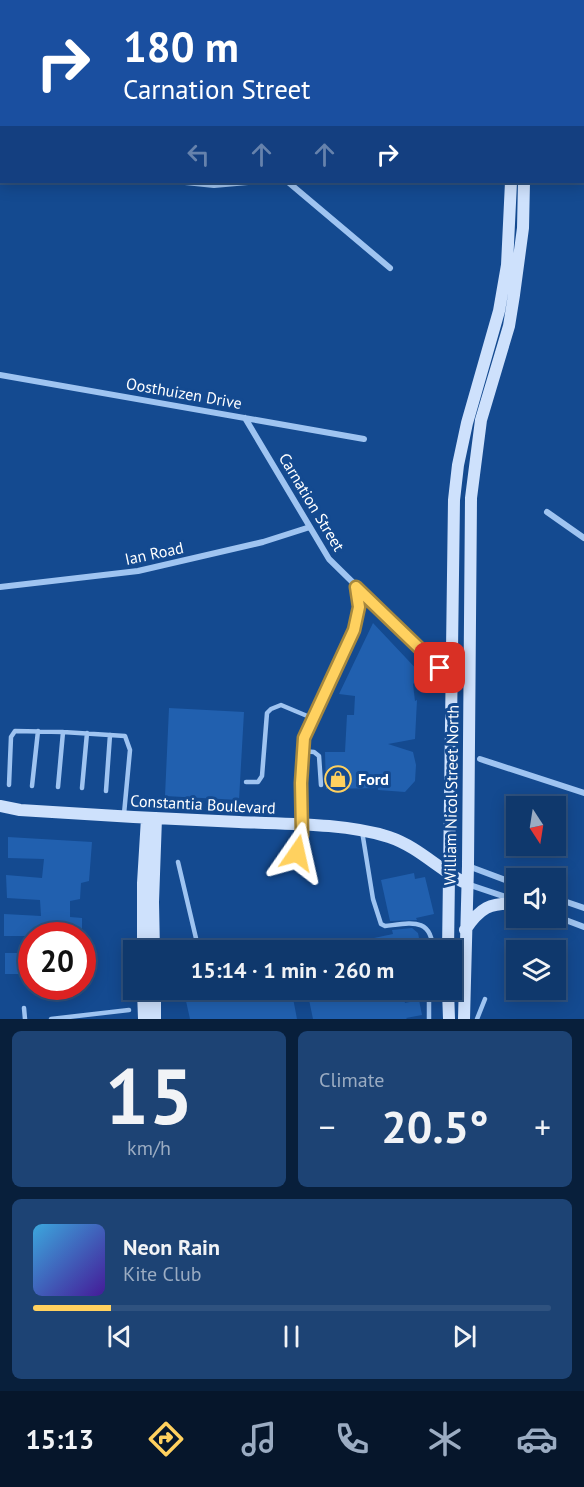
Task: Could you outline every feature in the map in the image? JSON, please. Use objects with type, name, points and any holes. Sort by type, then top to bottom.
[{"type":"main road","name":"William Nicol Street North","points":[[448,940],[454,500],[458,465],[467,423],[499,311],[510,236],[511,183]]},
{"type":"main road","name":"William Nicol Street North","points":[[464,1019],[468,866],[471,498],[481,420],[509,326],[524,228],[524,183]]},
{"type":"main road","name":"Constantia Boulevard","points":[[0,806],[20,810],[302,830],[362,831],[392,838],[416,849],[435,861],[448,874],[467,884]]},
{"type":"main road","points":[[143,940],[143,883],[151,818]]},
{"type":"main road","points":[[151,818],[154,940]]},
{"type":"main road","points":[[435,861],[448,861],[468,866]]},
{"type":"main road","points":[[465,930],[474,917],[486,908],[506,903]]},
{"type":"main road","points":[[144,1019],[148,1000]]},
{"type":"main road","points":[[151,1000],[155,1019]]},
{"type":"main road","points":[[448,1000],[448,1019]]},
{"type":"street","points":[[194,183],[214,185],[237,183]]},
{"type":"street","points":[[289,183],[390,268]]},
{"type":"street","name":"Oosthuizen Drive","points":[[0,375],[364,439]]},
{"type":"street","name":"Carnation Street","points":[[246,418],[329,559],[440,668]]},
{"type":"street","points":[[547,512],[584,538]]},
{"type":"street","name":"Ian Road","points":[[0,587],[146,570],[281,537],[310,527]]},
{"type":"street","points":[[302,830],[304,738],[354,630],[359,607],[356,587]]},
{"type":"street","points":[[480,759],[584,793]]},
{"type":"street","points":[[468,866],[506,880]]},
{"type":"street","points":[[467,884],[506,898]]},
{"type":"street","points":[[566,902],[584,908]]},
{"type":"street","points":[[566,920],[584,927]]},
{"type":"lane","points":[[246,782],[258,782],[262,776],[267,713],[271,709],[281,705],[312,718]]},
{"type":"lane","points":[[9,785],[11,737],[15,731],[125,736],[130,750],[124,816]]},
{"type":"lane","points":[[32,786],[38,731]]},
{"type":"lane","points":[[58,787],[63,732]]},
{"type":"lane","points":[[82,788],[87,733]]},
{"type":"lane","points":[[106,791],[110,735]]},
{"type":"lane","points":[[302,751],[314,752],[319,756],[321,785]]},
{"type":"lane","points":[[302,830],[308,844],[308,854]]},
{"type":"lane","points":[[297,855],[302,830]]},
{"type":"lane","points":[[362,831],[373,898],[381,924],[385,926],[420,924],[431,932],[432,940]]},
{"type":"lane","points":[[178,862],[196,940]]},
{"type":"lane","points":[[477,1019],[485,999]]},
{"type":"lane","points":[[429,1000],[429,1019]]},
{"type":"lane","points":[[24,1008],[25,1019]]},
{"type":"lane","points":[[51,1019],[129,1010]]},
{"type":"lane","points":[[115,1012],[116,1019]]},
{"type":"building","points":[[373,623],[422,675],[413,684],[415,701],[417,700],[415,739],[388,744],[413,752],[416,765],[415,781],[405,792],[378,790],[378,788],[326,789],[325,752],[345,752],[347,715],[354,715],[355,696],[339,694]]},
{"type":"building","points":[[169,708],[244,712],[239,800],[165,796]]},
{"type":"building","points":[[8,837],[92,842],[89,881],[81,883],[80,899],[70,901],[70,917],[82,918],[82,922],[18,922],[18,936],[4,936],[4,914],[41,916],[40,900],[7,898],[6,875],[42,878],[44,859],[8,858]]},
{"type":"building","points":[[414,873],[415,879],[425,877],[434,914],[416,918],[417,920],[390,921],[381,880]]},
{"type":"building","points":[[412,928],[418,933],[419,940],[364,940],[393,934],[392,930]]},
{"type":"building","points":[[5,953],[18,953],[18,974],[5,974]]},
{"type":"building","points":[[293,1000],[297,1019],[190,1019],[186,1001]]},
{"type":"building","points":[[309,1000],[404,1000],[405,1003],[419,1000],[422,1015],[407,1019],[313,1019]]},
{"type":"place","name":"Ford","points":[[338,779]]},
{"type":"route","points":[[297,853],[302,835],[301,783],[304,738],[354,630],[359,607],[356,587],[440,668]]}]
